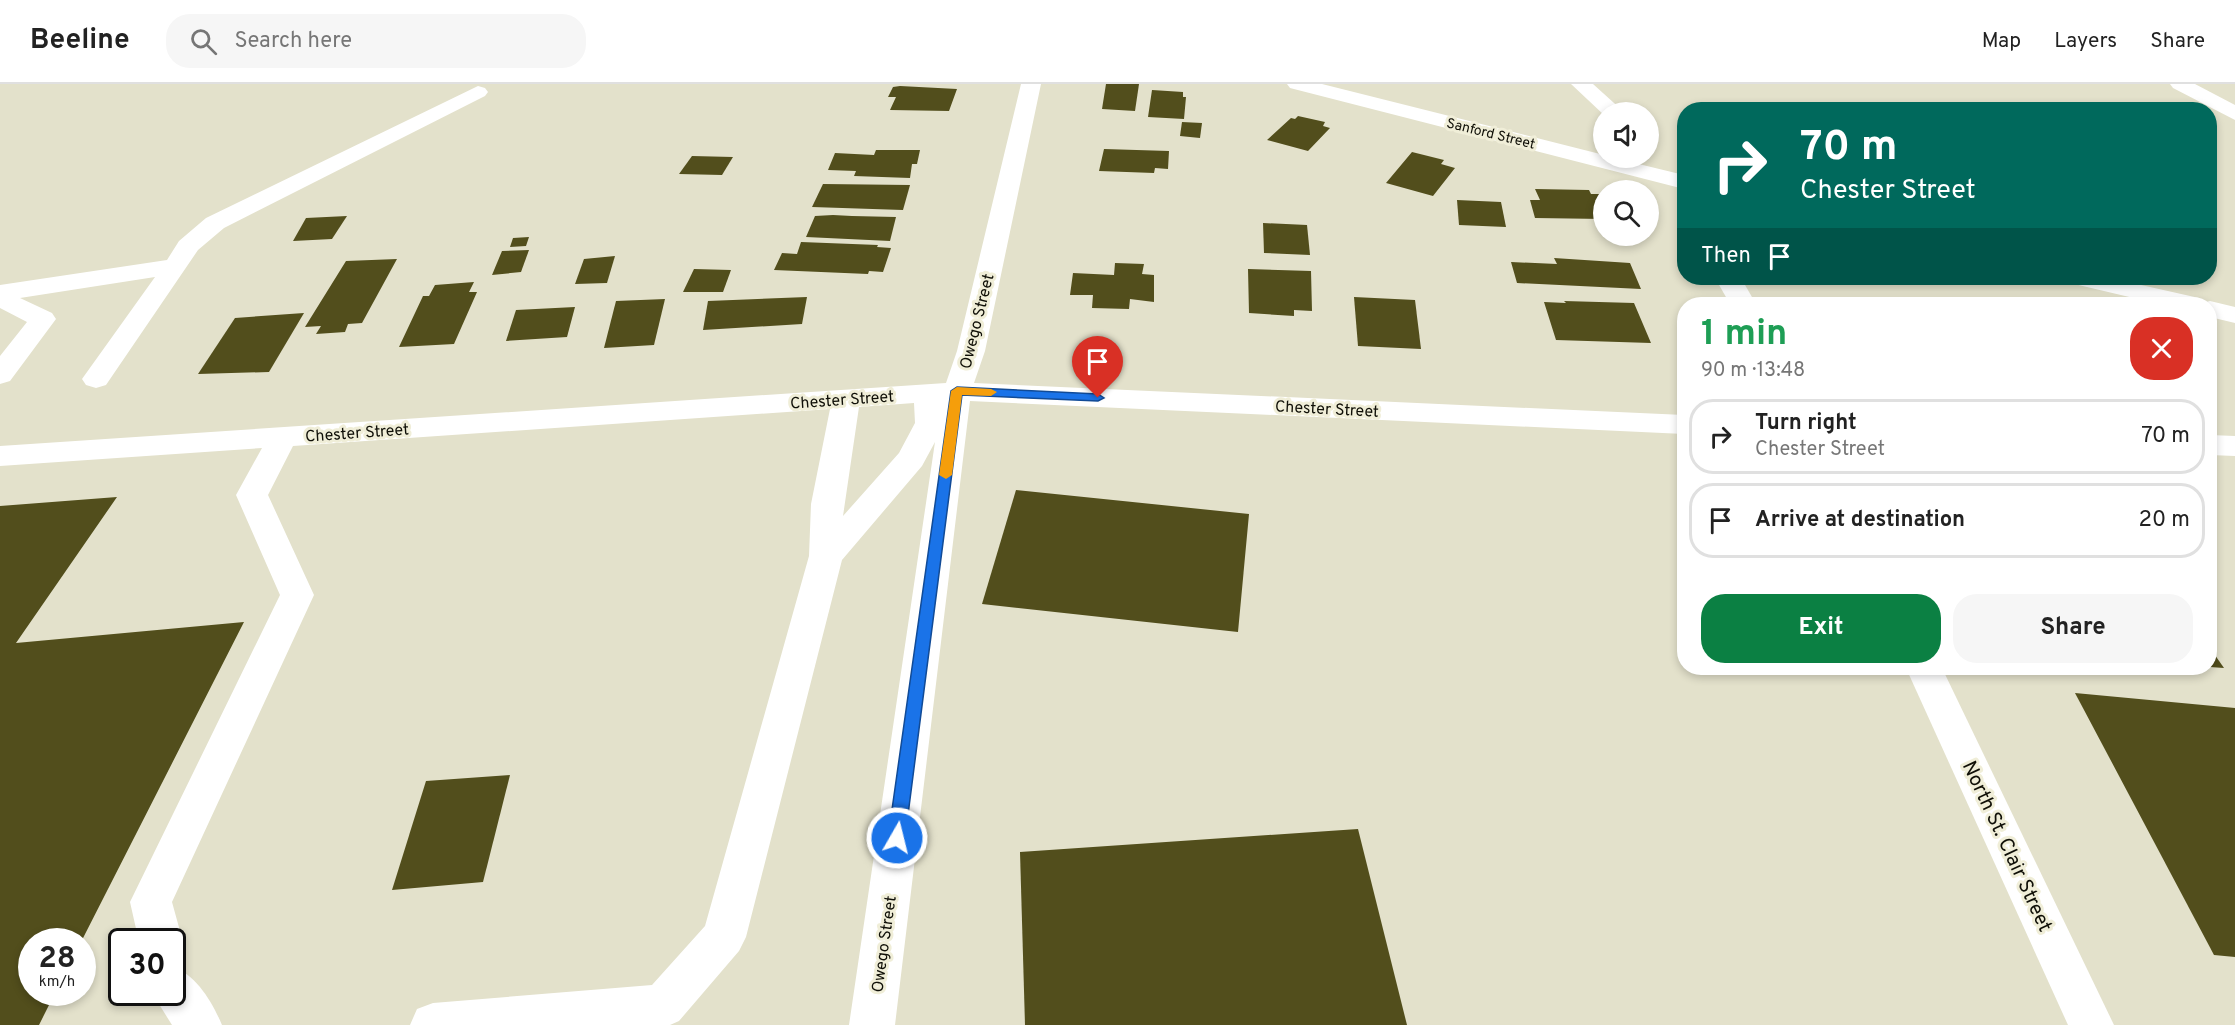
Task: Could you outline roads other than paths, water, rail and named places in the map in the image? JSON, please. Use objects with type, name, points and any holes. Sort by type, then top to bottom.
[{"type":"street","name":"Owego Street","points":[[872,1025],[942,392],[971,351],[1031,84]]},
{"type":"street","name":"Sanford Street","points":[[1297,84],[1677,180]]},
{"type":"street","points":[[1581,84],[1602,102]]},
{"type":"street","points":[[2180,84],[2213,102]]},
{"type":"street","points":[[96,379],[188,246],[215,223],[477,92]]},
{"type":"street","points":[[2217,104],[2235,114]]},
{"type":"street","points":[[1659,162],[1677,179]]},
{"type":"street","points":[[0,295],[176,266]]},
{"type":"street","points":[[2109,285],[2160,297]]},
{"type":"street","points":[[0,295],[44,319],[0,375]]},
{"type":"street","points":[[2217,311],[2235,315]]},
{"type":"street","name":"Chester Street","points":[[0,456],[942,392],[1677,425]]},
{"type":"street","points":[[826,556],[911,459],[930,423],[942,392]]},
{"type":"street","points":[[433,1025],[663,1006],[724,937],[826,556],[827,504],[846,399]]},
{"type":"street","points":[[158,928],[151,902],[297,595],[252,495],[283,437]]},
{"type":"street","points":[[2217,445],[2235,446]]},
{"type":"street","name":"North St. Clair Street","points":[[1927,675],[2091,1025]]},
{"type":"street","points":[[186,1006],[199,1025]]}]
